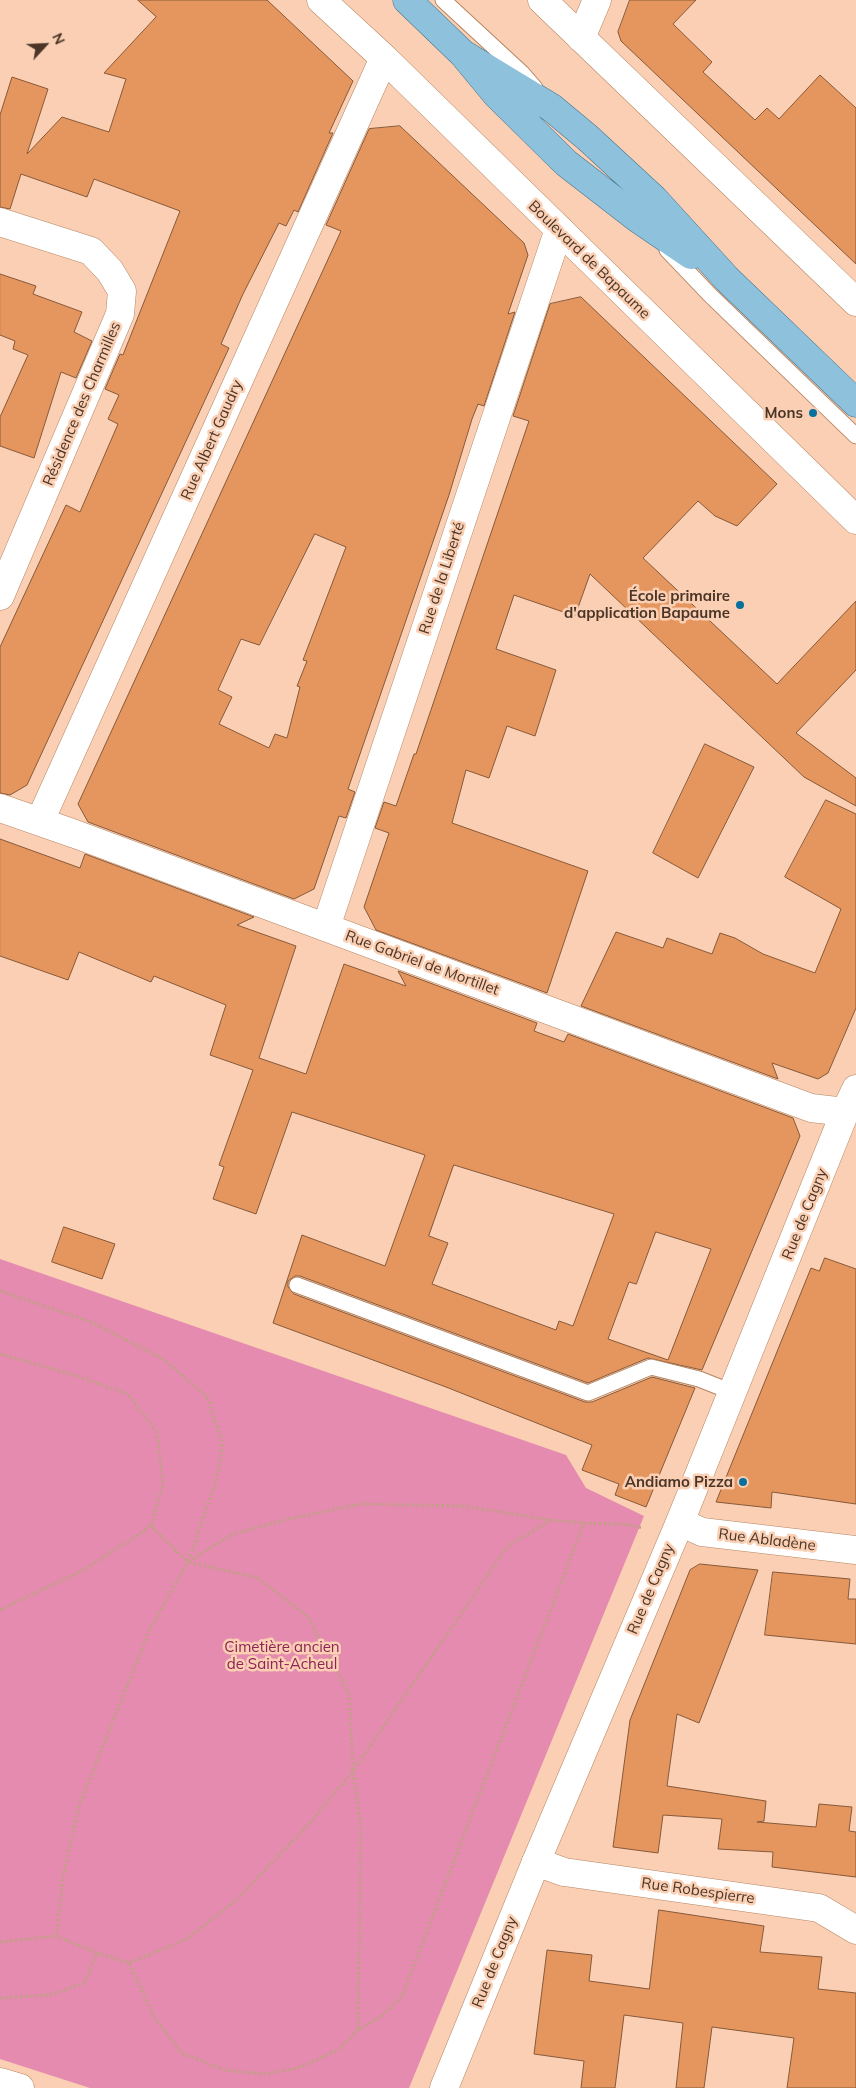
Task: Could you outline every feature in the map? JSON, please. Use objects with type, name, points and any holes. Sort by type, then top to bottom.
[{"type":"main road","points":[[407,0],[463,54],[496,95],[566,163],[637,218],[727,279]]},
{"type":"main road","points":[[463,54],[552,108],[588,138],[654,199],[727,279],[856,403]]},
{"type":"street","name":"Boulevard de Bapaume","points":[[321,0],[384,58],[856,520]]},
{"type":"street","points":[[542,0],[856,302]]},
{"type":"street","points":[[581,38],[597,0]]},
{"type":"street","name":"Rue Albert Gaudry","points":[[40,821],[384,58]]},
{"type":"street","name":"Résidence des Charmilles","points":[[0,222],[91,251],[110,270],[122,291],[120,314],[0,596]]},
{"type":"street","name":"Rue de la Liberté","points":[[326,927],[559,229]]},
{"type":"street","name":"Rue Gabriel de Mortillet","points":[[0,808],[40,821],[811,1108],[850,1100]]},
{"type":"street","name":"Rue de Cagny","points":[[444,2088],[536,1862],[677,1528],[850,1100]]},
{"type":"street","name":"Rue Abladène","points":[[677,1528],[856,1550]]},
{"type":"street","name":"Rue Robespierre","points":[[536,1862],[564,1872],[818,1908],[856,1930]]},
{"type":"street","points":[[0,2082],[20,2088]]},
{"type":"lane","points":[[444,0],[522,73],[552,108]]},
{"type":"lane","points":[[637,218],[710,295],[856,436]]},
{"type":"lane","points":[[297,1285],[588,1393],[651,1367],[699,1379],[732,1392]]},
{"type":"path","points":[[0,1291],[91,1322],[163,1359],[207,1397],[223,1444],[216,1481],[188,1562],[149,1631],[79,1806],[62,1877],[56,1936]]},
{"type":"path","points":[[0,1354],[74,1375],[128,1394],[156,1433],[163,1485],[151,1526],[87,1568],[0,1610]]},
{"type":"path","points":[[188,1562],[233,1534],[289,1519],[360,1504],[464,1506],[551,1520],[677,1528]]},
{"type":"path","points":[[0,1942],[56,1936],[97,1953],[129,1963],[187,1939],[236,1900],[310,1824],[352,1771],[507,1547],[551,1520]]},
{"type":"path","points":[[129,1963],[155,2018],[182,2053],[224,2070],[265,2074],[298,2068],[338,2050],[358,2030],[382,2015],[402,1996],[584,1523]]},
{"type":"path","points":[[151,1526],[188,1562],[258,1578],[308,1617],[349,1694],[352,1771],[361,1826],[358,2030]]},
{"type":"path","points":[[0,1998],[50,1995],[84,1983],[97,1953]]},
{"type":"green space","name":"Cimetière ancien de Saint-Acheul","points":[[0,1259],[566,1455],[586,1488],[644,1516],[409,2088],[90,2088],[0,2059]]},
{"type":"building","points":[[138,0],[267,0],[353,81],[329,133],[333,133],[298,212],[294,210],[286,226],[279,223],[243,294],[221,344],[229,348],[27,785],[10,795],[0,793],[0,647],[66,505],[80,512],[118,424],[108,419],[119,395],[105,389],[120,354],[123,355],[180,211],[94,179],[87,197],[21,174],[10,209],[0,207],[0,115],[12,77],[48,89],[27,154],[62,117],[109,132],[126,79],[104,73],[156,17]]},
{"type":"building","points":[[630,0],[696,0],[673,24],[712,62],[703,72],[755,120],[767,108],[779,119],[820,75],[856,108],[856,264],[621,41],[618,32]]},
{"type":"building","points":[[400,126],[524,243],[528,255],[508,314],[515,312],[484,406],[478,404],[472,419],[449,495],[348,789],[355,792],[346,818],[339,816],[314,889],[294,899],[88,822],[78,804],[341,231],[326,225],[369,129]],"holes":[[[315,534],[346,547],[303,660],[307,661],[297,686],[300,687],[287,738],[275,734],[269,748],[219,724],[232,697],[218,690],[241,639],[259,645]]]},
{"type":"building","points":[[0,274],[36,286],[33,294],[82,312],[74,332],[92,341],[76,378],[61,372],[34,458],[0,446],[0,417],[28,355],[13,349],[15,341],[0,335]]},
{"type":"building","points":[[581,297],[777,484],[737,526],[715,516],[698,501],[643,558],[777,684],[856,601],[856,670],[796,733],[856,778],[856,806],[804,777],[590,574],[575,616],[514,595],[496,649],[556,670],[535,736],[507,726],[489,778],[466,770],[452,823],[588,871],[547,993],[376,930],[364,907],[389,833],[375,828],[384,802],[396,806],[414,754],[416,754],[529,421],[513,416],[550,304]]},
{"type":"building","points":[[705,744],[754,767],[698,878],[653,853]]},
{"type":"building","points":[[826,800],[856,814],[856,1008],[828,1073],[818,1079],[772,1063],[778,1079],[581,1006],[616,932],[663,948],[667,938],[712,954],[720,933],[735,938],[763,954],[815,973],[841,909],[785,877]]},
{"type":"building","points":[[0,839],[80,868],[85,854],[254,917],[237,925],[296,946],[259,1058],[306,1074],[344,964],[406,986],[398,971],[537,1023],[534,1031],[564,1042],[568,1034],[793,1118],[800,1136],[702,1370],[648,1358],[588,1383],[300,1276],[295,1276],[288,1281],[288,1287],[294,1294],[585,1402],[592,1402],[652,1377],[695,1388],[646,1507],[615,1495],[619,1484],[582,1470],[592,1445],[446,1387],[273,1323],[302,1235],[385,1266],[425,1155],[292,1112],[256,1214],[213,1199],[224,1167],[219,1165],[253,1070],[210,1055],[226,1005],[154,976],[151,982],[79,952],[68,980],[0,956]],"holes":[[[454,1165],[614,1214],[573,1326],[559,1321],[556,1330],[432,1284],[448,1243],[429,1236]],[[656,1232],[711,1249],[668,1360],[608,1339],[629,1282],[636,1284]]]},
{"type":"building","points":[[64,1227],[115,1244],[102,1279],[52,1262]]},
{"type":"building","points":[[825,1258],[856,1269],[856,1504],[772,1492],[771,1508],[716,1502],[811,1268],[819,1271]]},
{"type":"building","points":[[700,1564],[758,1570],[699,1723],[677,1714],[667,1786],[766,1801],[764,1821],[757,1822],[816,1827],[819,1804],[852,1807],[849,1831],[856,1832],[856,1877],[772,1867],[773,1852],[718,1849],[722,1819],[663,1815],[658,1853],[613,1847],[630,1720],[690,1570]]},
{"type":"building","points":[[773,1572],[850,1579],[848,1599],[856,1599],[856,1644],[765,1635]]},
{"type":"building","points":[[659,1910],[764,1926],[760,1952],[822,1957],[818,1989],[856,1993],[856,2088],[787,2088],[794,2038],[712,2027],[704,2088],[676,2088],[683,2023],[624,2015],[615,2088],[581,2088],[584,2061],[534,2054],[547,1950],[592,1955],[589,1981],[649,1989]]},
{"type":"place","name":"Mons","points":[[813,413]]},
{"type":"place","name":"École primaire d'application Bapaume","points":[[740,605]]},
{"type":"place","name":"Andiamo Pizza","points":[[743,1482]]}]
